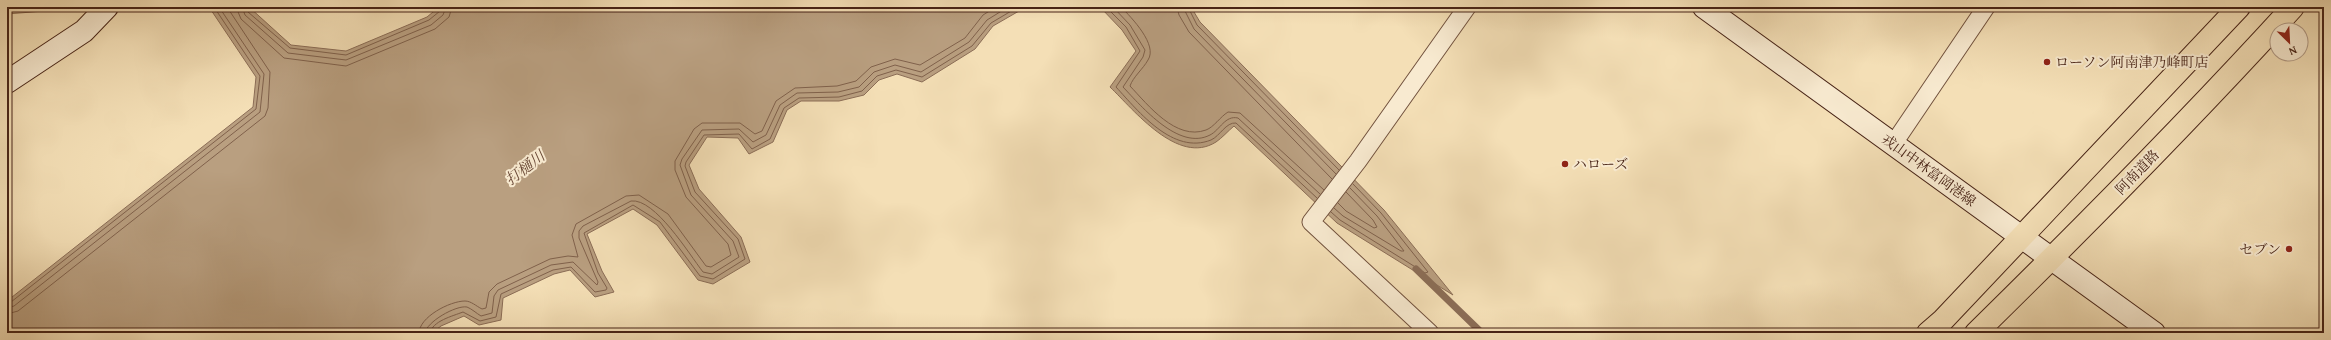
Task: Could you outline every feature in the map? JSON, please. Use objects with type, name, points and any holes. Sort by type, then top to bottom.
[{"type":"highway","points":[[1928,333],[1943,320],[2239,7]]},
{"type":"highway","name":"阿南道路","points":[[1976,333],[2052,258],[2243,63],[2294,7]]},
{"type":"main road","points":[[7,82],[84,32],[107,7]]},
{"type":"main road","name":"戎山中林富岡港線","points":[[1704,7],[2154,333]]},
{"type":"street","points":[[1430,333],[1311,222],[1355,165],[1467,7]]},
{"type":"street","points":[[1894,144],[1986,7]]},
{"type":"shaded area","points":[[7,7],[44,7],[44,11],[7,14]]},
{"type":"water","name":"打樋川","points":[[209,7],[249,7],[291,45],[346,51],[427,17],[439,7],[1026,7],[993,26],[975,49],[922,82],[897,74],[879,80],[864,95],[839,101],[801,101],[787,110],[773,142],[749,154],[738,138],[707,137],[689,165],[699,189],[741,237],[750,262],[713,284],[698,280],[657,225],[633,209],[587,234],[602,271],[614,292],[595,297],[570,270],[554,274],[503,298],[501,320],[479,325],[464,316],[441,326],[432,333],[7,333],[7,301],[253,107],[256,77]]},
{"type":"water","points":[[1100,7],[1191,7],[1200,22],[1384,210],[1453,295],[1337,223],[1234,126],[1216,142],[1202,147],[1187,147],[1172,141],[1144,121],[1110,87],[1136,51],[1122,30]]},
{"type":"waterway","points":[[1416,269],[1482,333]]},
{"type":"place","name":"ローソン阿南津乃峰町店","points":[[2047,62]]},
{"type":"place","name":"ハローズ","points":[[1565,164]]},
{"type":"place","name":"セブン","points":[[2289,249]]}]
